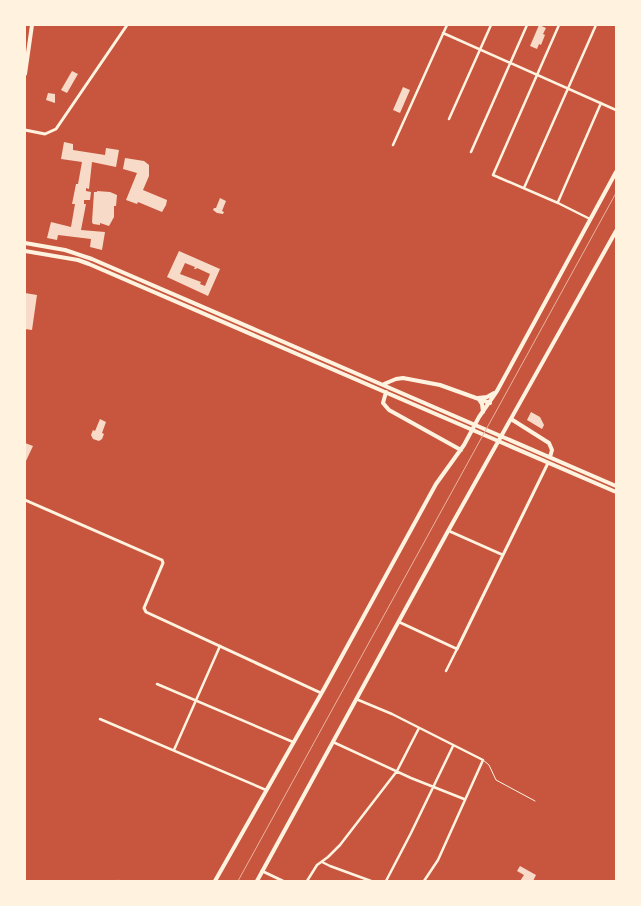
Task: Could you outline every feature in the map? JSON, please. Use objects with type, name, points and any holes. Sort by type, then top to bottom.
[{"type":"main road","points":[[25,74],[32,25]]},
{"type":"main road","points":[[215,881],[436,484],[467,440],[479,417],[497,391],[616,172]]},
{"type":"main road","points":[[257,881],[616,231]]},
{"type":"main road","points":[[25,243],[64,250],[92,258],[616,486]]},
{"type":"main road","points":[[25,251],[78,260],[89,264],[616,492]]},
{"type":"main road","points":[[384,384],[398,378],[405,378],[440,386],[490,403]]},
{"type":"main road","points":[[393,381],[393,388]]},
{"type":"main road","points":[[478,398],[488,397],[497,391]]},
{"type":"main road","points":[[386,392],[383,403],[389,410],[460,450]]},
{"type":"main road","points":[[478,398],[482,404],[483,412]]},
{"type":"main road","points":[[511,419],[548,443],[552,450],[550,457]]},
{"type":"street","points":[[25,130],[45,134],[56,129],[127,25]]},
{"type":"street","points":[[393,145],[447,25]]},
{"type":"street","points":[[450,120],[491,25]]},
{"type":"street","points":[[471,152],[527,25]]},
{"type":"street","points":[[559,25],[493,175],[558,202],[591,220]]},
{"type":"street","points":[[524,188],[596,25]]},
{"type":"street","points":[[444,33],[616,110]]},
{"type":"street","points":[[558,202],[601,103]]},
{"type":"street","points":[[446,671],[548,464]]},
{"type":"street","points":[[25,500],[163,561],[144,610],[321,693]]},
{"type":"street","points":[[449,531],[503,555]]},
{"type":"street","points":[[399,622],[457,649]]},
{"type":"street","points":[[174,750],[220,646]]},
{"type":"street","points":[[157,684],[293,742]]},
{"type":"street","points":[[356,699],[392,714],[483,760],[438,860],[424,881]]},
{"type":"street","points":[[100,720],[266,790]]},
{"type":"street","points":[[307,881],[310,874],[340,845],[397,771],[420,728]]},
{"type":"street","points":[[334,742],[411,778],[464,799]]},
{"type":"street","points":[[386,881],[454,746]]},
{"type":"street","points":[[322,862],[371,881]]},
{"type":"street","points":[[262,871],[283,881]]},
{"type":"lane","points":[[483,760],[489,765],[496,780],[535,801]]},
{"type":"building","points":[[539,25],[546,28],[541,45],[539,44],[537,49],[530,46]]},
{"type":"building","points":[[72,71],[78,74],[67,93],[61,90]]},
{"type":"building","points":[[403,87],[410,90],[400,113],[393,110]]},
{"type":"building","points":[[48,93],[55,94],[55,103],[46,100]]},
{"type":"building","points":[[64,142],[73,144],[73,150],[105,155],[106,148],[119,150],[116,167],[92,162],[89,189],[86,188],[86,191],[91,192],[90,200],[84,200],[84,204],[86,204],[81,230],[105,232],[102,250],[90,247],[91,239],[58,235],[57,240],[47,238],[51,222],[71,227],[75,204],[72,204],[82,162],[61,159]]},
{"type":"building","points":[[125,158],[144,161],[149,165],[149,176],[143,190],[167,200],[162,212],[138,202],[137,204],[126,200],[137,173],[123,169]]},
{"type":"building","points":[[94,192],[110,192],[117,195],[114,217],[109,226],[100,223],[100,225],[93,224],[92,222]]},
{"type":"building","points":[[220,198],[226,201],[222,211],[224,212],[223,214],[213,210],[216,208]]},
{"type":"building","points":[[179,251],[220,269],[208,296],[167,277]],"holes":[[[185,263],[195,267],[194,269],[197,268],[210,274],[205,286],[200,284],[201,282],[180,274]]]},
{"type":"building","points":[[25,293],[37,295],[32,330],[25,329]]},
{"type":"building","points":[[531,412],[540,417],[544,425],[542,429],[527,420]]},
{"type":"building","points":[[100,419],[106,422],[102,433],[104,434],[99,441],[93,439],[91,435],[93,430],[95,431]]},
{"type":"building","points":[[25,443],[33,446],[25,463]]},
{"type":"building","points":[[520,866],[536,875],[533,881],[520,881],[524,875],[517,871]]},
{"type":"railway","points":[[238,881],[616,193]]}]
